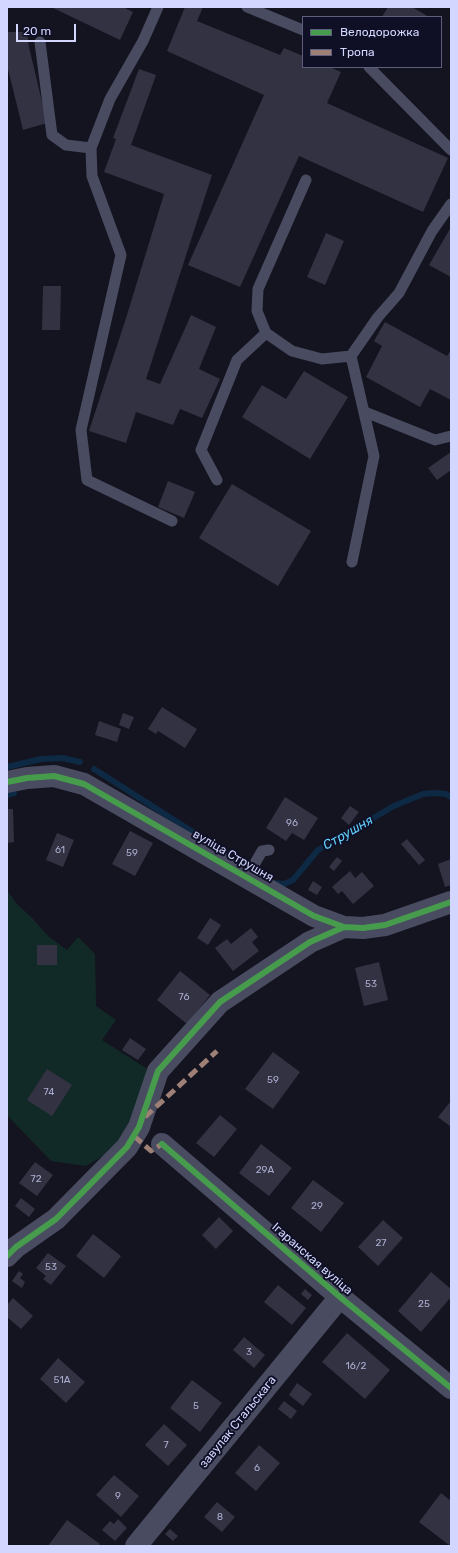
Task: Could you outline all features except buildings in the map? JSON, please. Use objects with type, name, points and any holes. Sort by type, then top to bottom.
[{"type":"street","name":"вуліца Струшня","points":[[7,782],[27,778],[54,776],[84,784],[314,916],[344,927],[363,928],[385,925],[451,902]]},
{"type":"street","points":[[7,1256],[16,1247],[56,1219],[127,1147],[139,1127],[158,1071],[220,1002],[310,942],[344,927]]},
{"type":"street","name":"Ігаранская вуліца","points":[[162,1144],[340,1297],[451,1388]]},
{"type":"street","name":"завулак Стальскага","points":[[136,1546],[340,1297]]},
{"type":"lane","points":[[158,7],[143,41],[110,99],[92,148],[92,176],[121,255],[81,430],[87,480],[172,521]]},
{"type":"lane","points":[[248,7],[302,30]]},
{"type":"lane","points":[[40,42],[52,135],[66,145],[92,148]]},
{"type":"lane","points":[[370,68],[451,150]]},
{"type":"lane","points":[[306,180],[258,289],[257,311],[266,333],[292,351],[322,359],[351,356]]},
{"type":"lane","points":[[352,562],[374,456],[351,356],[378,317],[399,293],[432,231],[451,204]]},
{"type":"lane","points":[[217,480],[201,450],[237,360],[266,333]]},
{"type":"lane","points":[[365,412],[434,440],[451,436]]},
{"type":"lane","points":[[247,877],[262,851],[269,850]]},
{"type":"green space","points":[[7,890],[16,903],[49,937],[67,950],[78,937],[95,954],[96,1006],[116,1020],[102,1040],[152,1072],[118,1147],[86,1166],[51,1161],[7,1115]]},
{"type":"waterway","name":"Струшня","points":[[7,767],[41,759],[62,758],[80,762]]},
{"type":"waterway","name":"Струшня","points":[[94,769],[229,855]]},
{"type":"waterway","name":"Струшня","points":[[7,795],[14,793]]},
{"type":"waterway","name":"Струшня","points":[[272,883],[284,884],[293,880],[318,850],[394,806],[423,794],[446,794],[451,797]]},
{"type":"marked path","points":[[145,1117],[217,1051]]},
{"type":"marked path","points":[[134,1136],[151,1151],[162,1144]]},
{"type":"cycle path","points":[[7,782],[27,778],[54,776],[84,784],[314,916],[344,927],[363,928],[385,925],[451,902]]},
{"type":"cycle path","points":[[7,1256],[16,1247],[56,1219],[127,1147],[139,1127],[158,1071],[220,1002],[310,942],[344,927]]},
{"type":"cycle path","points":[[162,1144],[340,1297],[451,1388]]}]
